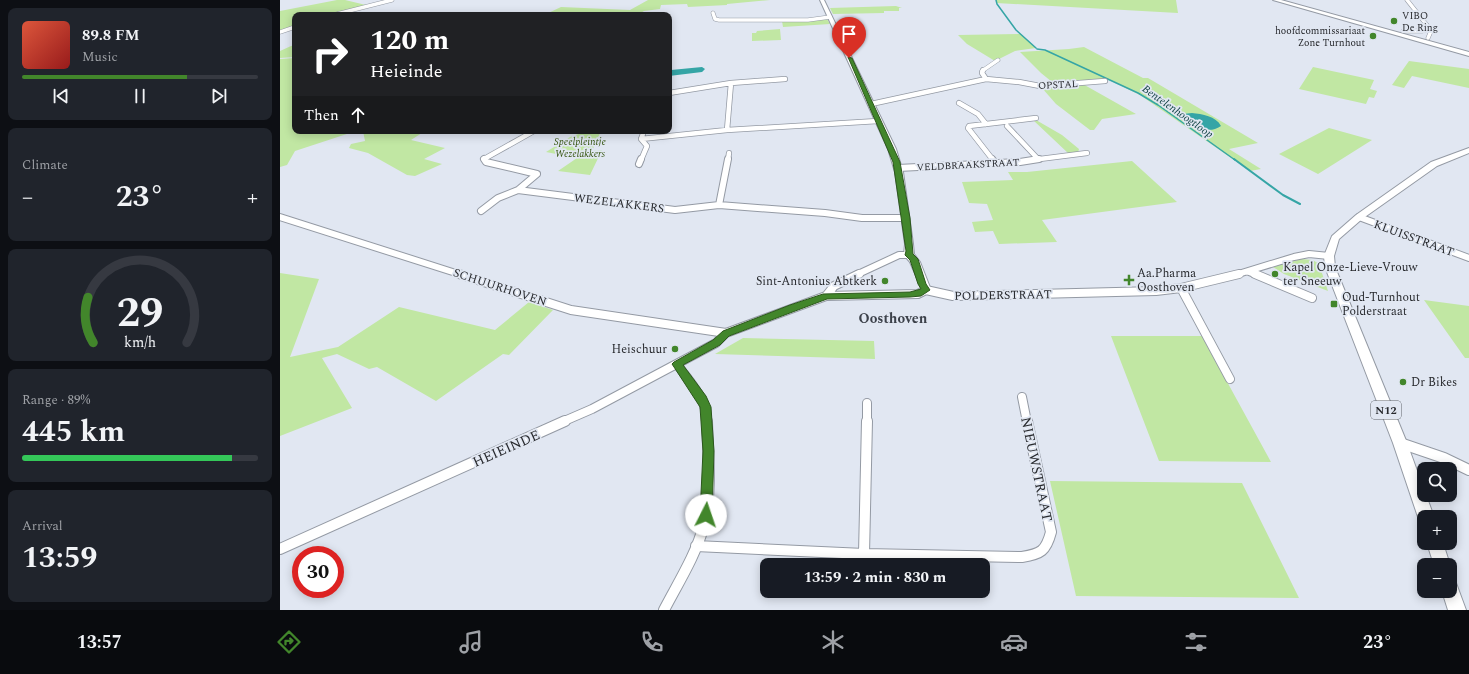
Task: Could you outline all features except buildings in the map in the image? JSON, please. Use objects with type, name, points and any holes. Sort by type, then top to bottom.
[{"type":"main road","points":[[1275,0],[1469,54]]},
{"type":"main road","points":[[1289,0],[1469,49]]},
{"type":"main road","points":[[1329,256],[1336,238],[1359,217],[1434,164],[1469,150]]},
{"type":"main road","name":"N12","points":[[1329,256],[1330,267],[1400,444],[1424,510]]},
{"type":"main road","points":[[1453,598],[1457,610]]},
{"type":"street","points":[[345,12],[392,0]]},
{"type":"street","points":[[822,0],[892,149],[898,168],[906,218],[910,251],[909,255]]},
{"type":"street","points":[[1407,0],[1430,29],[1431,32],[1428,38]]},
{"type":"street","points":[[713,13],[715,19],[719,20],[808,20],[830,17]]},
{"type":"street","points":[[280,32],[292,28]]},
{"type":"street","points":[[1403,31],[1422,31],[1430,29]]},
{"type":"street","points":[[986,79],[982,70],[998,60]]},
{"type":"street","points":[[672,93],[731,83],[785,79]]},
{"type":"street","name":"OPSTAL","points":[[871,104],[986,79],[1019,82],[1040,86],[1105,81]]},
{"type":"street","points":[[727,130],[731,83]]},
{"type":"street","points":[[959,103],[978,114],[986,124]]},
{"type":"street","points":[[995,163],[968,128],[971,126],[1036,118]]},
{"type":"street","points":[[641,139],[727,130],[878,121]]},
{"type":"street","name":"VELDBRAAKSTRAAT","points":[[1007,126],[1038,159]]},
{"type":"street","name":"WEZELAKKERS","points":[[481,211],[498,198],[518,190],[537,174],[486,162],[484,159],[529,134]]},
{"type":"street","points":[[641,139],[643,134]]},
{"type":"street","points":[[639,164],[647,146],[641,139]]},
{"type":"street","points":[[719,205],[729,153]]},
{"type":"street","name":"VELDBRAAKSTRAAT","points":[[898,168],[995,163],[1087,153]]},
{"type":"street","name":"WEZELAKKERS","points":[[518,190],[675,210],[719,205],[825,213],[862,218],[906,218]]},
{"type":"street","name":"SCHUURHOVEN","points":[[280,217],[571,310],[726,333]]},
{"type":"street","name":"KLUISSTRAAT","points":[[1359,217],[1469,258]]},
{"type":"street","name":"POLDERSTRAAT","points":[[826,296],[918,294],[926,290],[953,296],[1139,292],[1181,288],[1249,272],[1294,256],[1309,254],[1329,256]]},
{"type":"street","points":[[726,333],[826,296],[834,286],[899,255],[909,255],[914,259],[922,284],[926,290]]},
{"type":"street","points":[[1249,272],[1312,298]]},
{"type":"street","points":[[1181,288],[1230,379]]},
{"type":"street","name":"HEIEINDE","points":[[280,549],[592,409],[716,343],[726,333]]},
{"type":"street","points":[[664,610],[696,546],[706,515],[708,496],[706,407],[702,398],[677,364]]},
{"type":"street","name":"NIEUWSTRAAT","points":[[696,546],[864,554],[1022,557],[1037,555],[1044,551],[1051,532],[1022,397]]},
{"type":"street","points":[[864,554],[867,403]]},
{"type":"street","points":[[1400,444],[1423,450],[1469,470]]},
{"type":"green space","points":[[337,0],[345,0],[366,5],[342,12],[292,12],[292,27],[280,31],[280,11]]},
{"type":"green space","points":[[648,0],[770,0],[727,5],[688,7],[687,4],[661,5],[660,9],[642,12],[550,12],[561,7],[630,10]]},
{"type":"green space","points":[[996,0],[1176,0],[1178,13],[996,3]]},
{"type":"green space","points":[[896,6],[902,8],[899,8],[899,11],[884,11],[884,13],[833,14],[830,8]]},
{"type":"green space","points":[[827,19],[830,24],[783,27],[782,21]]},
{"type":"green space","points":[[780,29],[781,40],[752,41],[752,33],[756,33],[757,31]]},
{"type":"green space","points":[[1021,34],[1036,48],[1015,51],[995,61],[967,44],[958,35]]},
{"type":"green space","points":[[291,46],[292,57],[280,58],[280,51]]},
{"type":"green space","points":[[1084,47],[1143,78],[1148,78],[1258,143],[1229,149],[1261,169],[1250,171],[1140,95],[1109,80],[1081,83],[1136,114],[1102,119],[1094,130],[1090,130],[1056,104],[1042,88],[1057,86],[1041,73],[1020,52]]},
{"type":"green space","points":[[292,58],[292,134],[347,134],[295,151],[287,165],[280,167],[280,59]]},
{"type":"green space","points":[[1409,61],[1469,69],[1469,88],[1412,76],[1404,88],[1392,85]]},
{"type":"green space","points":[[1313,67],[1374,80],[1370,89],[1377,91],[1374,98],[1369,97],[1366,104],[1299,89]]},
{"type":"green space","points":[[1033,120],[1036,120],[1062,135],[1079,149],[1078,153],[1069,154]]},
{"type":"green space","points":[[1329,128],[1372,140],[1318,174],[1279,154]]},
{"type":"green space","points":[[364,134],[420,134],[411,140],[445,148],[424,159],[442,164],[415,176],[407,175],[368,153],[349,148],[351,144],[365,141]]},
{"type":"green space","name":"Speelpleintje Wezelakkers","points":[[578,134],[600,134],[592,151],[602,150],[590,175],[558,171],[577,158],[546,152],[570,137]]},
{"type":"green space","points":[[1132,161],[1177,202],[1042,220],[1057,242],[999,244],[993,231],[975,232],[972,222],[993,220],[987,204],[969,203],[962,182],[1013,180],[1008,172],[1027,172]]},
{"type":"green space","points":[[1301,259],[1313,260],[1319,264],[1328,291],[1284,274],[1273,267]]},
{"type":"green space","points":[[280,273],[319,279],[290,357],[338,347],[399,307],[495,330],[529,302],[553,310],[509,355],[503,354],[436,401],[377,367],[369,369],[337,354],[322,358],[352,408],[280,436]]},
{"type":"green space","points":[[1424,300],[1469,306],[1469,358],[1465,358]]},
{"type":"green space","points":[[1111,336],[1202,336],[1271,462],[1159,461]]},
{"type":"green space","points":[[743,338],[874,341],[875,359],[715,354]]},
{"type":"green space","points":[[1050,481],[1242,483],[1299,598],[1076,596]]},
{"type":"water","points":[[702,67],[705,69],[702,72],[672,76],[672,70]]},
{"type":"water","points":[[1192,113],[1212,118],[1221,126],[1210,130],[1200,128],[1182,118],[1183,114]]},
{"type":"waterway","name":"Bentelenhoogtloop","points":[[996,0],[997,4],[1016,30],[1036,48]]},
{"type":"waterway","name":"Bentelenhoogtloop","points":[[1037,49],[1045,50],[1138,93],[1158,105],[1235,160]]},
{"type":"waterway","name":"Bentelenhoogtloop","points":[[1234,159],[1283,195],[1300,204]]},
{"type":"place","name":"VIBO De Ring","points":[[1394,21]]},
{"type":"place","name":"hoofdcommissariaat Zone Turnhout","points":[[1373,36]]},
{"type":"place","name":"Kapel Onze-Lieve-Vrouw ter Sneeuw","points":[[1275,274]]},
{"type":"place","name":"Aa.Pharma Oosthoven","points":[[1129,280]]},
{"type":"place","name":"Sint-Antonius Abtkerk","points":[[885,281]]},
{"type":"place","name":"Oud-Turnhout Polderstraat","points":[[1334,304]]},
{"type":"place","name":"Heischuur","points":[[675,349]]},
{"type":"place","name":"Dr Bikes","points":[[1403,382]]},
{"type":"district","name":"Oosthoven","points":[[893,318]]},
{"type":"route","points":[[706,515],[708,490],[706,407],[702,398],[677,364],[716,343],[726,333],[826,296],[918,294],[926,290],[922,284],[914,259],[909,255],[910,251],[899,172],[892,149],[849,58]]}]
